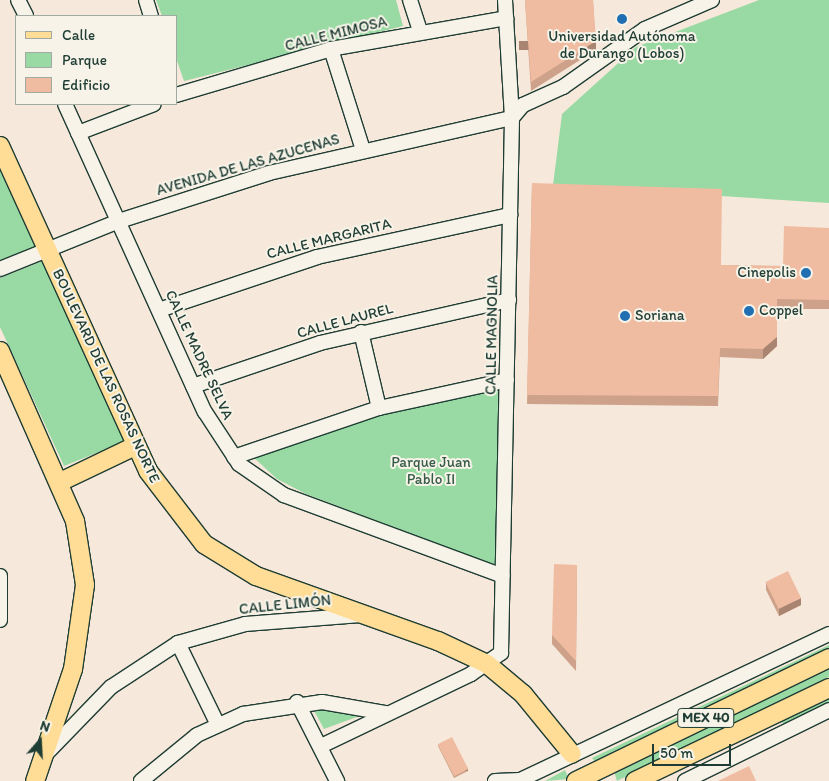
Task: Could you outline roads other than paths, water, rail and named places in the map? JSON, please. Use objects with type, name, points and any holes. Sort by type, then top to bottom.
[{"type":"main road","name":"BOULEVARD DE LAS ROSAS NORTE","points":[[0,146],[135,446],[164,497],[204,544],[256,576],[438,641],[488,664],[523,694],[572,754]]},
{"type":"main road","points":[[0,351],[60,482],[81,545],[84,609],[73,670],[35,781]]},
{"type":"main road","points":[[60,482],[135,446]]},
{"type":"main road","name":"MEX 40","points":[[576,781],[829,658]]},
{"type":"main road","name":"MEX 40","points":[[635,781],[829,688]]},
{"type":"street","points":[[18,0],[26,15]]},
{"type":"street","points":[[146,0],[151,15]]},
{"type":"street","points":[[410,0],[420,31]]},
{"type":"street","name":"CALLE MAGNOLIA","points":[[488,664],[501,653],[503,576],[512,118],[505,0]]},
{"type":"street","points":[[512,118],[523,105],[563,87],[644,29],[712,0]]},
{"type":"street","name":"CALLE MIMOSA","points":[[178,94],[331,49],[420,31],[506,18]]},
{"type":"street","points":[[331,49],[363,150]]},
{"type":"street","name":"CALLE MADRE SELVA","points":[[65,105],[194,386],[234,457],[257,479],[284,495],[503,576]]},
{"type":"street","points":[[78,133],[151,105]]},
{"type":"street","name":"AVENIDA DE LAS AZUCENAS","points":[[0,269],[118,221],[269,173],[363,150],[512,118]]},
{"type":"street","name":"CALLE MARGARITA","points":[[159,310],[317,257],[510,214]]},
{"type":"street","name":"CALLE LAUREL","points":[[194,386],[361,332],[509,300]]},
{"type":"street","points":[[361,332],[380,408]]},
{"type":"street","points":[[234,457],[380,408],[507,380]]},
{"type":"street","points":[[0,576],[0,620]]},
{"type":"street","name":"CALLE LIMÓN","points":[[44,756],[111,687],[178,643],[245,624],[364,615]]},
{"type":"street","points":[[495,781],[520,780],[829,634]]},
{"type":"street","points":[[178,643],[217,724]]},
{"type":"street","points":[[321,746],[488,664]]},
{"type":"street","points":[[144,779],[217,724],[297,702],[336,703],[386,713]]},
{"type":"street","points":[[297,702],[321,746],[337,781]]},
{"type":"street","points":[[685,781],[829,710]]},
{"type":"place","name":"Universidad Autónoma de Durango (Lobos)","points":[[622,19]]},
{"type":"place","name":"Cinepolis","points":[[806,273]]},
{"type":"place","name":"Coppel","points":[[749,311]]},
{"type":"place","name":"Soriana","points":[[625,316]]},
{"type":"park label","name":"Parque Juan Pablo II","points":[[431,470]]}]
